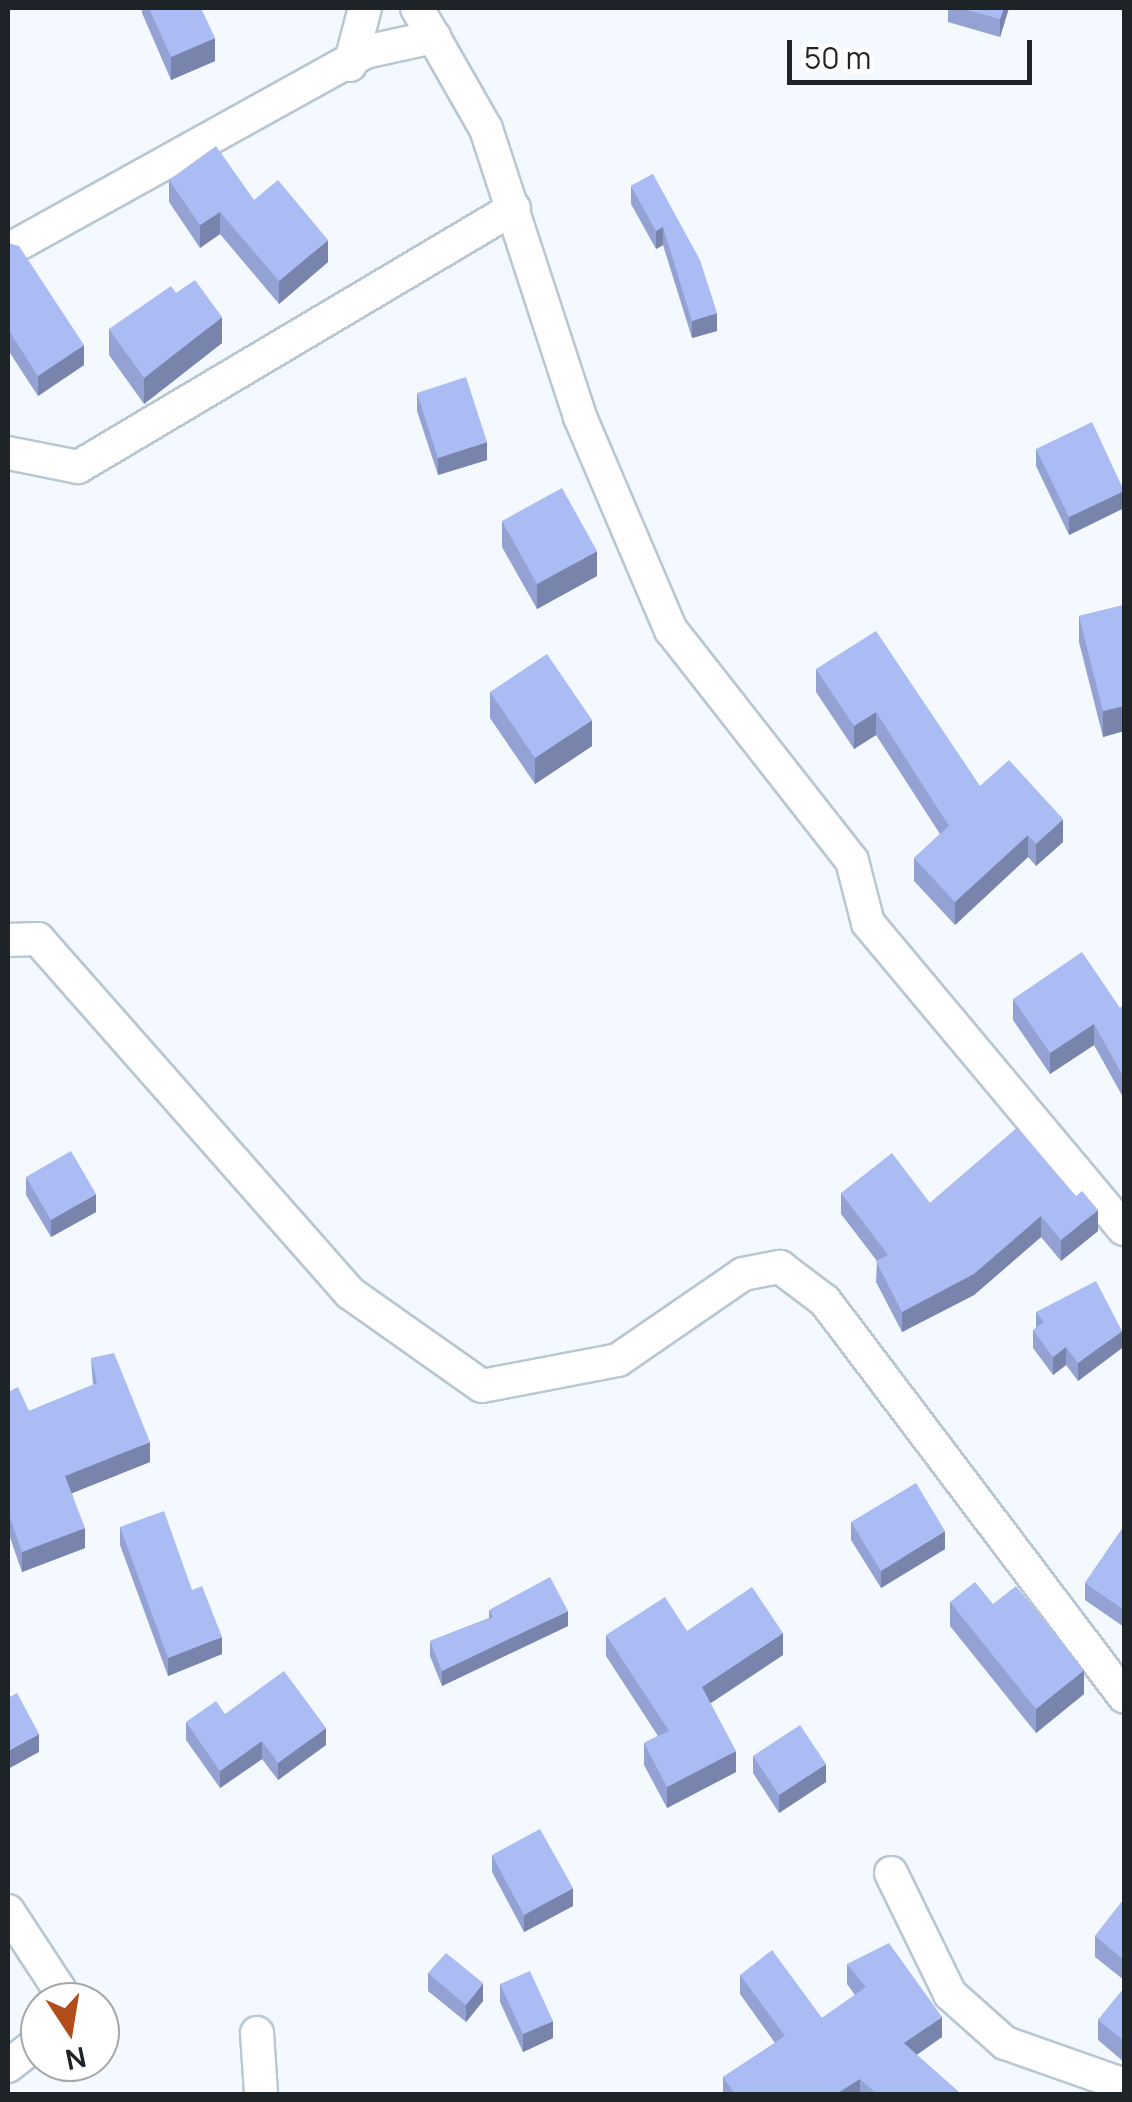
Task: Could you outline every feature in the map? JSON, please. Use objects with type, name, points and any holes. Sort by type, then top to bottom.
[{"type":"street","points":[[350,65],[366,8]]},
{"type":"street","points":[[417,8],[486,129],[580,417],[671,630],[852,862],[868,923],[1124,1228]]},
{"type":"street","points":[[8,250],[350,65],[365,52],[434,37]]},
{"type":"street","points":[[8,453],[78,467],[514,208]]},
{"type":"street","points":[[8,940],[38,939],[350,1293],[482,1386],[618,1360],[743,1274],[780,1267],[825,1301],[1124,1697]]},
{"type":"street","points":[[892,1873],[950,1994],[1005,2043],[1124,2085]]},
{"type":"street","points":[[8,1910],[55,1982]]},
{"type":"street","points":[[257,2034],[261,2094]]},
{"type":"building","points":[[149,8],[201,8],[215,38],[171,57]]},
{"type":"building","points":[[960,8],[1004,8],[1000,19]]},
{"type":"building","points":[[216,146],[254,200],[278,180],[328,240],[279,281],[220,212],[200,225],[169,180]]},
{"type":"building","points":[[653,174],[700,260],[717,313],[692,321],[663,227],[656,231],[631,186]]},
{"type":"building","points":[[8,243],[19,246],[84,345],[38,376],[8,329]]},
{"type":"building","points":[[195,280],[222,317],[144,378],[109,329],[171,286],[176,293]]},
{"type":"building","points":[[466,377],[487,442],[438,458],[417,393]]},
{"type":"building","points":[[1092,422],[1124,491],[1069,517],[1036,449]]},
{"type":"building","points":[[562,488],[597,551],[537,584],[502,521]]},
{"type":"building","points":[[1124,605],[1124,706],[1103,711],[1079,616]]},
{"type":"building","points":[[876,631],[980,786],[1009,760],[1063,819],[1036,844],[1028,835],[955,902],[914,858],[949,826],[876,712],[854,726],[816,669]]},
{"type":"building","points":[[547,654],[592,720],[535,758],[490,692]]},
{"type":"building","points":[[1082,952],[1120,1008],[1124,1005],[1124,1078],[1094,1024],[1050,1053],[1013,999]]},
{"type":"building","points":[[1017,1128],[1076,1196],[1082,1191],[1098,1210],[1061,1240],[1041,1216],[974,1274],[902,1312],[876,1261],[888,1255],[841,1193],[892,1153],[930,1203]]},
{"type":"building","points":[[71,1151],[96,1194],[51,1220],[26,1177]]},
{"type":"building","points":[[1096,1281],[1122,1331],[1078,1363],[1066,1347],[1053,1357],[1033,1330],[1044,1322],[1036,1312]]},
{"type":"building","points":[[114,1353],[150,1442],[65,1476],[85,1528],[22,1552],[8,1512],[8,1392],[18,1387],[29,1411],[97,1383],[91,1358]]},
{"type":"building","points":[[916,1483],[945,1531],[881,1571],[851,1522]]},
{"type":"building","points":[[164,1511],[192,1590],[202,1586],[222,1637],[168,1658],[120,1527]]},
{"type":"building","points":[[1124,1526],[1124,1610],[1085,1583]]},
{"type":"building","points":[[550,1577],[568,1611],[442,1671],[430,1641],[493,1617],[489,1610]]},
{"type":"building","points":[[975,1582],[993,1604],[1016,1586],[1084,1670],[1036,1709],[950,1602]]},
{"type":"building","points":[[752,1587],[783,1633],[702,1687],[736,1751],[667,1787],[644,1743],[669,1731],[606,1635],[665,1597],[687,1631]]},
{"type":"building","points":[[284,1671],[326,1728],[278,1763],[262,1741],[220,1771],[186,1722],[216,1701],[225,1714]]},
{"type":"building","points":[[17,1693],[39,1734],[8,1751],[8,1698]]},
{"type":"building","points":[[800,1725],[826,1764],[779,1795],[753,1756]]},
{"type":"building","points":[[540,1829],[573,1888],[524,1915],[492,1855]]},
{"type":"building","points":[[1124,1899],[1124,1960],[1095,1936]]},
{"type":"building","points":[[889,1943],[942,2017],[904,2043],[960,2094],[877,2094],[860,2079],[836,2094],[731,2094],[734,2093],[723,2077],[785,2036],[740,1975],[772,1950],[822,2018],[866,1987],[847,1964]]},
{"type":"building","points":[[446,1953],[483,1983],[466,2005],[428,1973]]},
{"type":"building","points":[[530,1971],[553,2021],[523,2034],[500,1984]]},
{"type":"building","points":[[1124,1988],[1124,2041],[1098,2020]]}]
